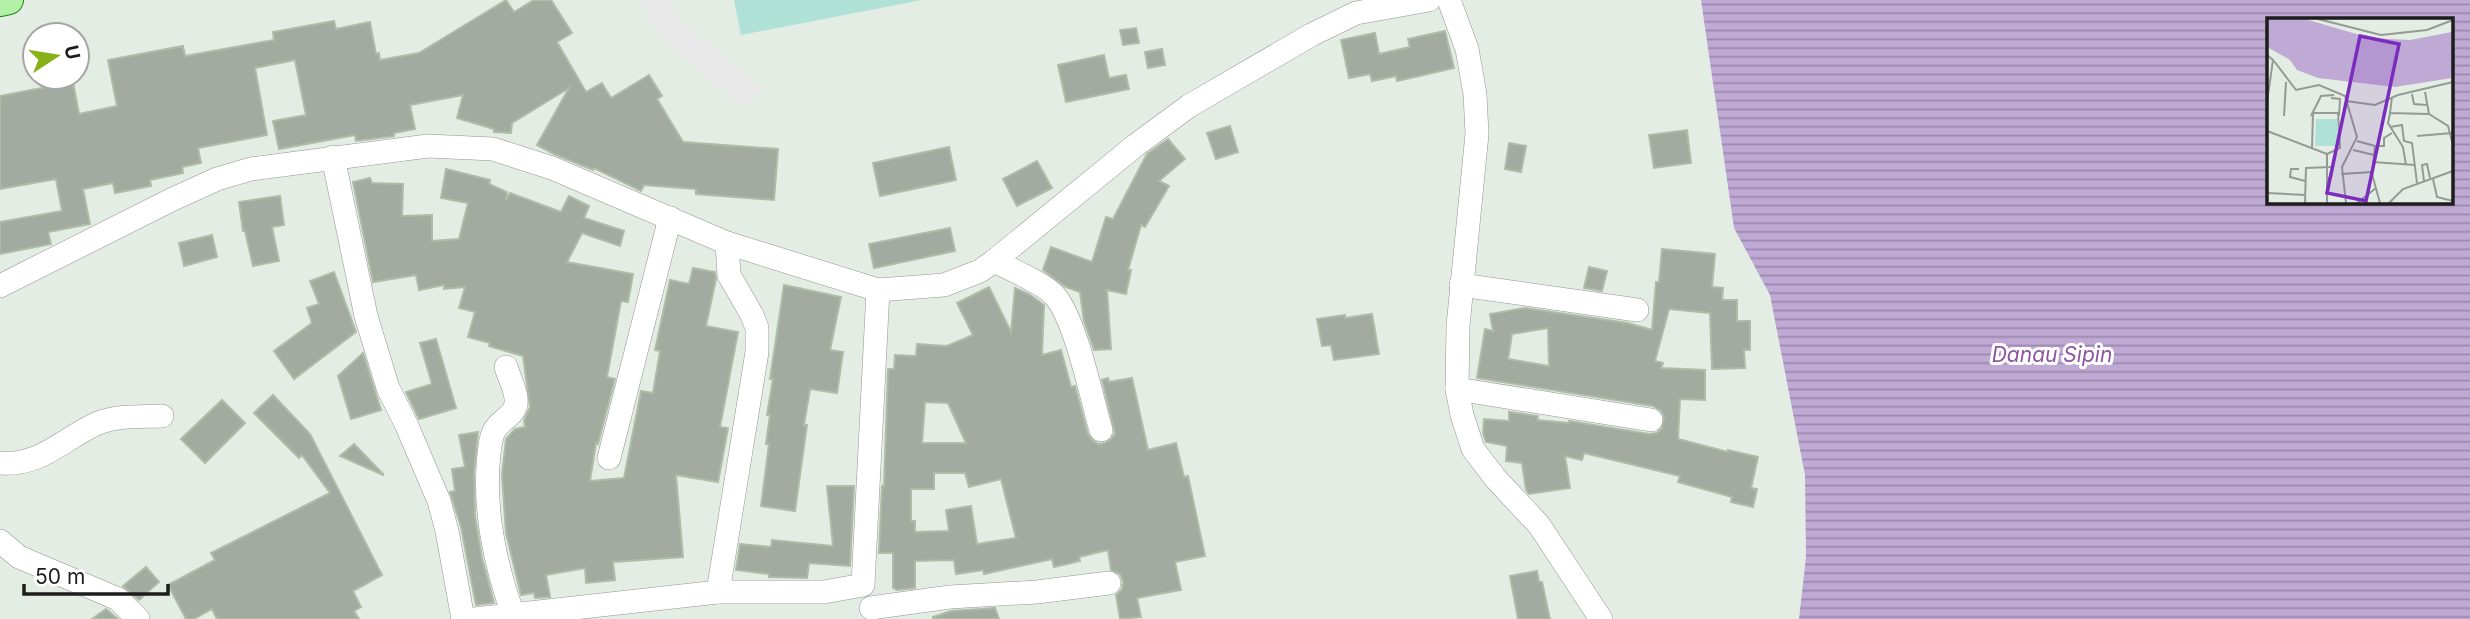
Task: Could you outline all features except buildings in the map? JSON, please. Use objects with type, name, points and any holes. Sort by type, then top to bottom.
[{"type":"main road","points":[[0,2],[9,0]]},
{"type":"street","points":[[0,286],[217,179],[251,169],[428,146],[493,149],[552,168],[727,243],[877,290],[944,285],[979,271],[994,261],[1136,145],[1189,106],[1311,35],[1356,13],[1429,0]]},
{"type":"street","points":[[1449,0],[1467,49],[1475,94],[1477,134],[1461,285],[1457,389],[1462,415],[1474,449],[1496,478],[1539,525],[1601,619]]},
{"type":"street","points":[[333,157],[366,316],[388,388],[439,501],[463,619]]},
{"type":"street","points":[[609,458],[670,218]]},
{"type":"street","points":[[718,592],[757,352],[757,328],[729,275],[727,243]]},
{"type":"street","points":[[994,261],[1048,289],[1062,306],[1077,346],[1101,430]]},
{"type":"street","points":[[1461,285],[1637,310]]},
{"type":"street","points":[[877,290],[863,585],[872,614],[950,597],[1048,591],[1109,583]]},
{"type":"street","points":[[506,367],[516,406],[513,413],[495,429],[489,453],[488,497],[498,566],[513,614]]},
{"type":"street","points":[[1457,389],[1651,420]]},
{"type":"street","points":[[0,463],[13,464],[36,459],[97,424],[115,418],[163,415]]},
{"type":"street","points":[[0,541],[19,557],[118,599],[138,619]]},
{"type":"street","points":[[475,619],[513,614],[610,612],[718,592],[824,592],[863,585]]},
{"type":"shaded area","points":[[641,0],[669,0],[677,16],[764,90],[742,108],[659,35]]},
{"type":"shaded area","points":[[734,0],[922,0],[741,35]]},
{"type":"water","name":"Danau Sipin","points":[[1701,0],[2470,0],[2470,619],[1799,619],[1806,557],[1805,475],[1770,295],[1734,228]]}]
